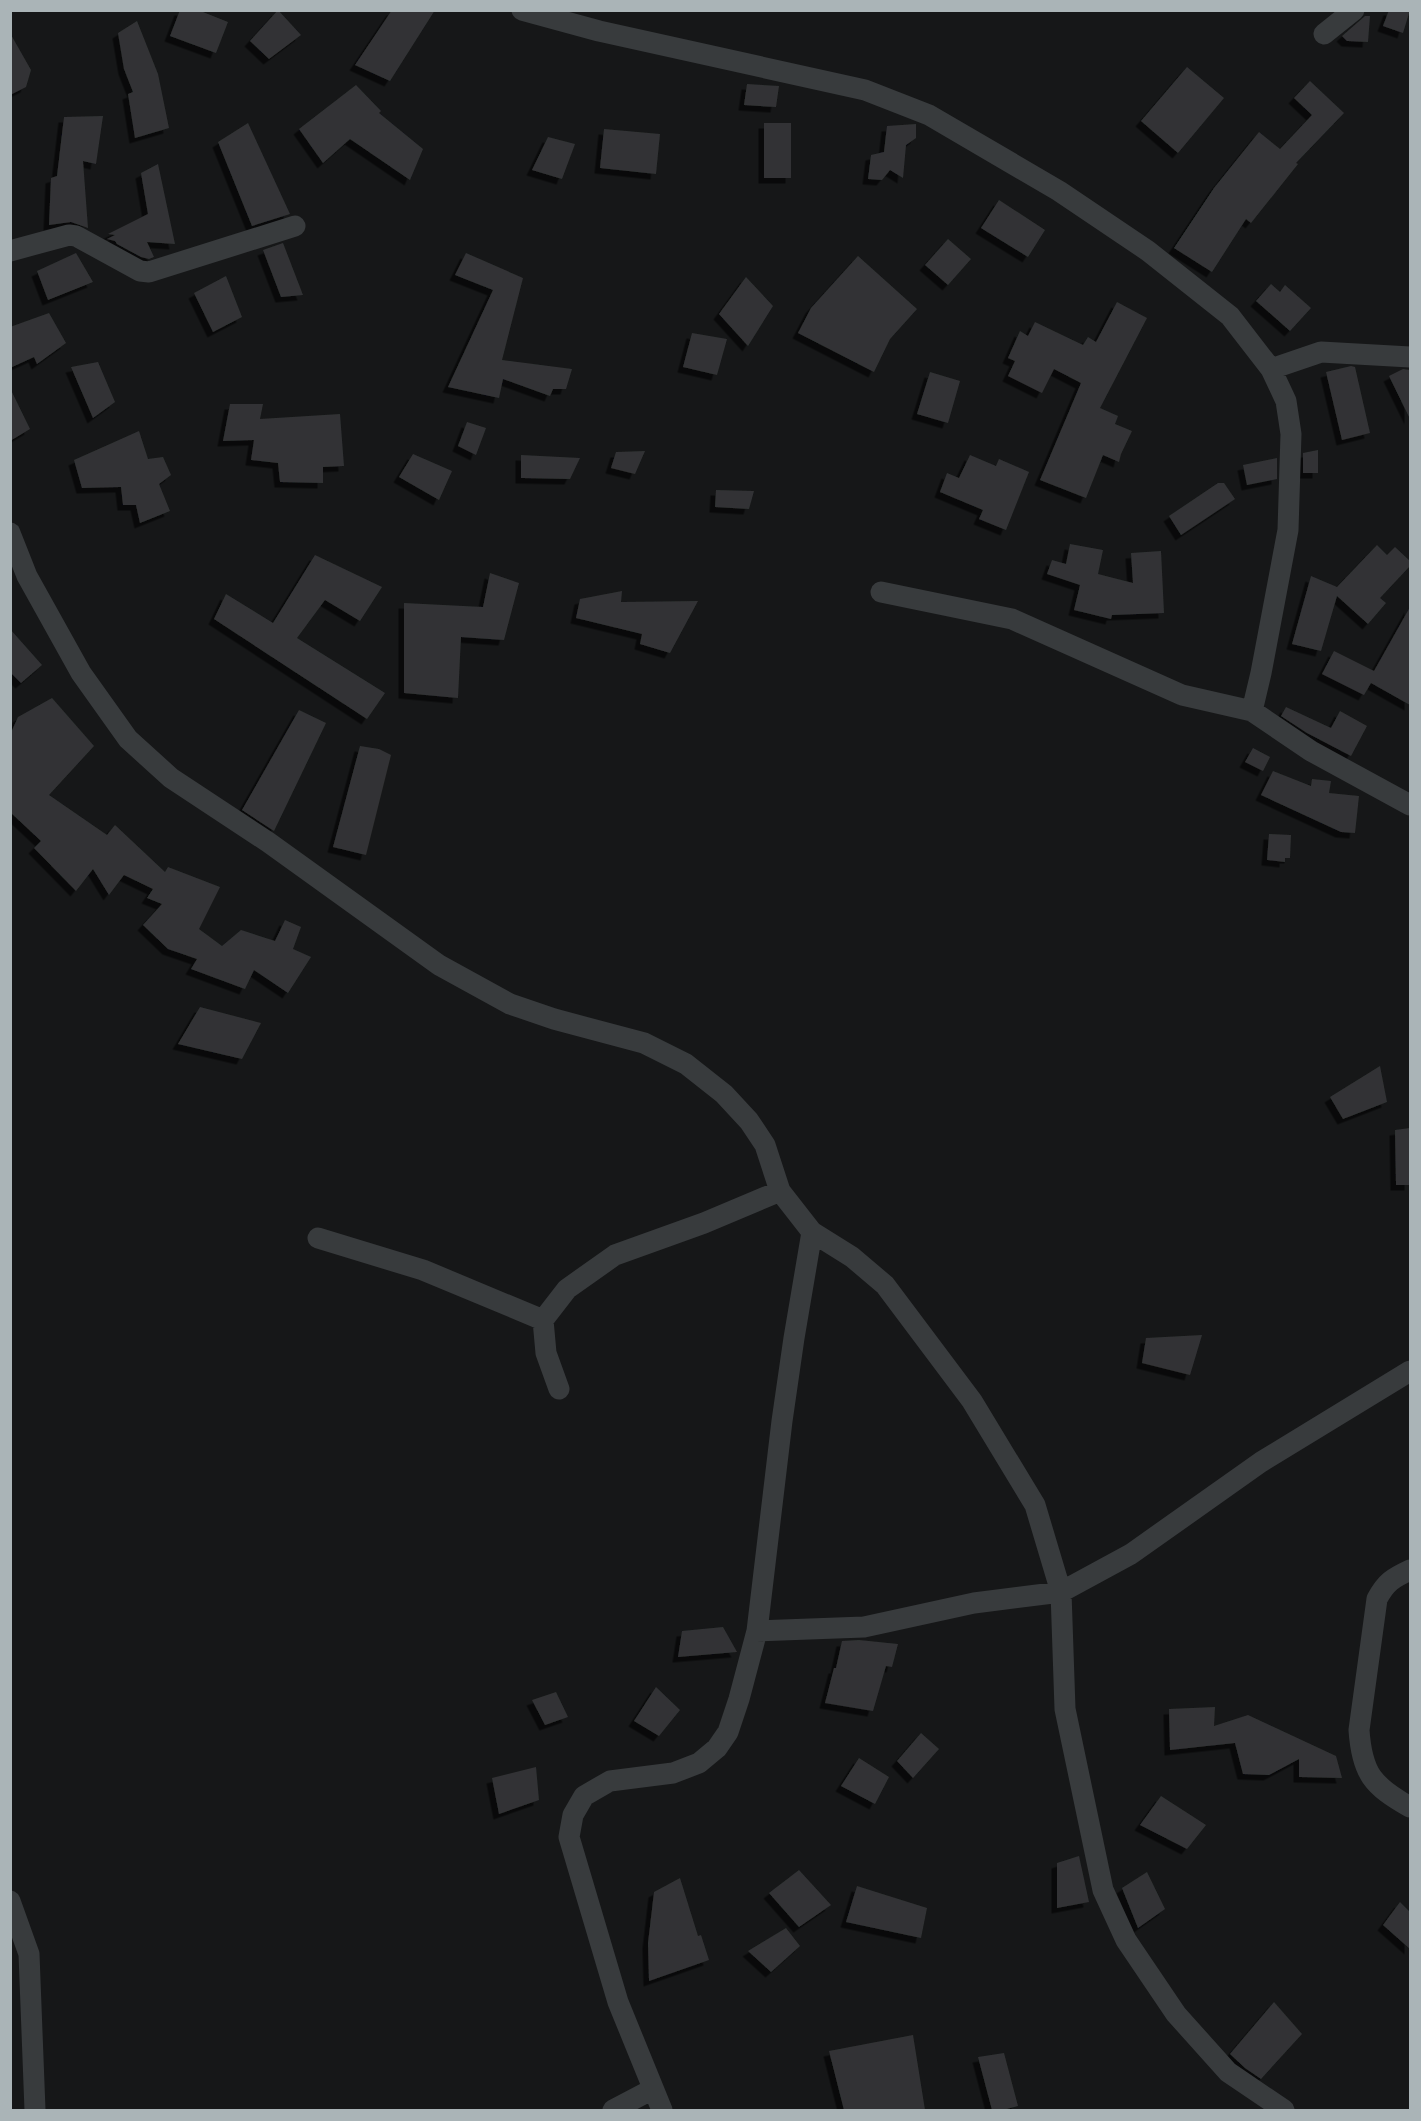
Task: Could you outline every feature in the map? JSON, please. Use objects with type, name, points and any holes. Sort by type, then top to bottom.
[{"type":"street","points":[[522,10],[599,31],[865,90],[928,115],[1059,191],[1148,251],[1230,316],[1271,369],[1286,401],[1291,434],[1288,530],[1252,711]]},
{"type":"street","points":[[1324,34],[1354,10]]},
{"type":"street","points":[[10,251],[69,235],[140,271],[149,272],[295,226]]},
{"type":"street","points":[[1271,369],[1321,352],[1410,357]]},
{"type":"street","points":[[10,533],[27,576],[81,673],[128,739],[171,778],[267,842],[439,965],[510,1005],[644,1043],[686,1064],[724,1094],[749,1121],[765,1145],[780,1191],[812,1232],[852,1257],[885,1285],[972,1401],[1035,1505],[1061,1592],[1065,1709],[1103,1890],[1126,1940],[1176,2014],[1228,2072],[1284,2110]]},
{"type":"street","points":[[881,592],[1012,619],[1182,695],[1252,711],[1311,751],[1410,805]]},
{"type":"street","points":[[559,1389],[546,1353],[543,1320],[567,1289],[615,1255],[704,1223],[780,1191]]},
{"type":"street","points":[[662,2110],[618,2002],[569,1837],[573,1815],[584,1796],[610,1781],[673,1773],[699,1763],[717,1748],[728,1732],[758,1631],[782,1421],[812,1232]]},
{"type":"street","points":[[318,1238],[423,1270],[543,1320]]},
{"type":"street","points":[[758,1631],[864,1627],[974,1603],[1061,1592],[1131,1554],[1261,1462],[1410,1371]]},
{"type":"street","points":[[1410,1570],[1396,1576],[1384,1586],[1377,1599],[1359,1730],[1360,1751],[1370,1775],[1386,1793],[1410,1807]]},
{"type":"street","points":[[10,1901],[29,1954],[35,2110]]},
{"type":"street","points":[[613,2110],[653,2089]]},
{"type":"building","points":[[180,10],[198,10],[228,22],[216,53],[170,36]]},
{"type":"building","points":[[278,10],[301,35],[269,59],[250,41]]},
{"type":"building","points":[[392,10],[435,10],[390,81],[355,65]]},
{"type":"building","points":[[1389,10],[1410,10],[1403,33],[1383,26]]},
{"type":"building","points":[[1365,16],[1370,16],[1368,42],[1347,41],[1342,36]]},
{"type":"building","points":[[137,21],[158,74],[169,128],[135,138],[128,94],[133,92],[124,69],[118,33]]},
{"type":"building","points":[[10,33],[31,70],[26,87],[10,95]]},
{"type":"building","points":[[1187,67],[1224,98],[1178,153],[1141,121]]},
{"type":"building","points":[[1310,81],[1344,113],[1296,163],[1298,164],[1251,223],[1246,219],[1212,272],[1174,248],[1214,188],[1259,132],[1280,149],[1312,115],[1294,98]]},
{"type":"building","points":[[747,84],[779,86],[776,107],[744,105]]},
{"type":"building","points":[[356,85],[381,111],[379,113],[423,149],[410,180],[350,139],[323,163],[299,129]]},
{"type":"building","points":[[103,116],[96,164],[83,161],[88,228],[71,222],[49,225],[51,178],[57,176],[64,117]]},
{"type":"building","points":[[248,123],[290,214],[252,226],[218,142]]},
{"type":"building","points":[[764,123],[791,123],[791,178],[764,178]]},
{"type":"building","points":[[916,124],[916,138],[906,145],[903,178],[890,170],[882,180],[868,179],[871,155],[884,152],[887,126]]},
{"type":"building","points":[[604,129],[660,134],[656,174],[600,168]]},
{"type":"building","points":[[548,137],[575,144],[562,179],[532,170]]},
{"type":"building","points":[[158,164],[175,244],[147,242],[154,257],[149,259],[107,239],[115,235],[108,234],[148,214],[141,173]]},
{"type":"building","points":[[999,200],[1045,230],[1028,257],[981,228]]},
{"type":"building","points":[[948,239],[971,259],[948,285],[925,265]]},
{"type":"building","points":[[283,243],[303,295],[281,297],[263,250]]},
{"type":"building","points":[[76,253],[93,282],[48,300],[37,271]]},
{"type":"building","points":[[466,253],[523,278],[502,360],[572,369],[566,389],[553,389],[550,396],[503,379],[499,398],[448,387],[493,290],[455,275]]},
{"type":"building","points":[[858,256],[917,309],[890,339],[874,372],[798,333],[811,308]]},
{"type":"building","points":[[226,276],[242,317],[213,332],[194,293]]},
{"type":"building","points":[[746,277],[773,306],[748,346],[719,314]]},
{"type":"building","points":[[1271,284],[1280,292],[1285,285],[1311,308],[1290,331],[1256,301]]},
{"type":"building","points":[[1117,302],[1147,318],[1100,408],[1118,416],[1115,424],[1132,431],[1119,462],[1103,455],[1086,498],[1040,480],[1081,383],[1054,369],[1042,393],[1008,376],[1015,361],[1008,358],[1020,331],[1028,336],[1035,322],[1083,345],[1088,337],[1096,342]]},
{"type":"building","points":[[49,313],[66,343],[37,364],[34,357],[10,368],[10,327]]},
{"type":"building","points":[[692,333],[727,339],[717,375],[683,367]]},
{"type":"building","points":[[98,362],[115,402],[93,418],[71,367]]},
{"type":"building","points":[[1355,367],[1370,433],[1342,440],[1326,372]]},
{"type":"building","points":[[1403,369],[1410,370],[1410,419],[1389,376]]},
{"type":"building","points":[[930,372],[960,381],[948,423],[917,414]]},
{"type":"building","points":[[10,388],[30,429],[10,441]]},
{"type":"building","points":[[230,404],[263,404],[260,419],[340,414],[344,466],[323,467],[323,483],[280,482],[278,463],[251,460],[254,440],[223,441]]},
{"type":"building","points":[[467,422],[486,428],[476,455],[458,446]]},
{"type":"building","points":[[139,431],[148,459],[163,457],[171,475],[159,484],[170,511],[140,523],[136,505],[123,505],[121,487],[82,488],[74,460]]},
{"type":"building","points":[[1318,450],[1318,473],[1303,473],[1303,453]]},
{"type":"building","points":[[645,451],[635,474],[611,468],[616,452]]},
{"type":"building","points":[[413,454],[452,471],[439,500],[399,477]]},
{"type":"building","points":[[521,455],[580,458],[570,479],[521,478]]},
{"type":"building","points":[[970,455],[996,466],[999,459],[1029,472],[1006,530],[979,519],[983,510],[940,492],[947,473],[959,478]]},
{"type":"building","points":[[1277,458],[1277,479],[1247,485],[1243,465]]},
{"type":"building","points":[[1218,483],[1224,483],[1235,499],[1181,535],[1169,516]]},
{"type":"building","points":[[716,490],[754,491],[749,509],[715,507]]},
{"type":"building","points":[[1070,544],[1103,550],[1098,574],[1133,583],[1131,553],[1161,551],[1164,613],[1112,615],[1111,619],[1074,610],[1080,585],[1047,574],[1052,560],[1066,564]]},
{"type":"building","points":[[1377,545],[1387,555],[1395,547],[1410,561],[1410,566],[1380,598],[1386,603],[1368,624],[1337,596],[1321,651],[1292,644],[1311,576],[1337,587]]},
{"type":"building","points":[[315,555],[382,587],[360,621],[325,600],[297,638],[385,693],[367,719],[214,619],[226,594],[273,623]]},
{"type":"building","points":[[490,573],[519,583],[504,640],[461,637],[458,698],[404,693],[404,603],[483,607]]},
{"type":"building","points":[[622,591],[621,602],[698,601],[670,653],[640,644],[642,634],[576,618],[580,599]]},
{"type":"building","points":[[1410,607],[1410,705],[1371,683],[1364,695],[1322,674],[1334,651],[1374,671]]},
{"type":"building","points":[[10,629],[42,665],[21,683],[10,672]]},
{"type":"building","points":[[52,698],[94,746],[49,795],[107,835],[115,825],[165,872],[168,867],[220,887],[199,929],[222,946],[241,930],[275,941],[285,920],[301,927],[293,949],[311,957],[288,993],[254,970],[245,989],[191,969],[197,959],[168,949],[143,925],[162,904],[147,898],[153,889],[124,875],[109,895],[93,869],[76,891],[34,848],[41,841],[10,812],[10,735],[18,717]]},
{"type":"building","points":[[1286,707],[1331,728],[1340,711],[1367,726],[1351,756],[1307,733],[1281,716]]},
{"type":"building","points":[[299,710],[326,723],[274,831],[242,810]]},
{"type":"building","points":[[360,746],[379,749],[391,755],[366,855],[333,847]]},
{"type":"building","points":[[1253,748],[1270,757],[1263,771],[1245,762]]},
{"type":"building","points":[[1273,771],[1311,786],[1312,779],[1331,781],[1329,793],[1359,796],[1355,833],[1341,832],[1261,795]]},
{"type":"building","points":[[1269,834],[1291,835],[1290,858],[1285,858],[1285,862],[1267,860]]},
{"type":"building","points":[[200,1007],[261,1023],[242,1059],[178,1044]]},
{"type":"building","points":[[1380,1066],[1387,1102],[1343,1119],[1330,1097]]},
{"type":"building","points":[[1410,1128],[1410,1185],[1396,1185],[1395,1130]]},
{"type":"building","points":[[1202,1335],[1190,1375],[1142,1363],[1146,1338]]},
{"type":"building","points":[[723,1627],[737,1652],[678,1657],[682,1631]]},
{"type":"building","points":[[859,1640],[898,1644],[892,1667],[886,1666],[873,1711],[825,1703],[842,1641]]},
{"type":"building","points":[[656,1687],[680,1710],[659,1736],[634,1721]]},
{"type":"building","points":[[556,1692],[568,1717],[545,1725],[532,1700]]},
{"type":"building","points":[[1215,1707],[1214,1726],[1248,1715],[1336,1756],[1342,1778],[1299,1777],[1299,1759],[1269,1775],[1243,1774],[1235,1743],[1170,1750],[1169,1709]]},
{"type":"building","points":[[921,1733],[939,1749],[913,1778],[897,1761]]},
{"type":"building","points":[[859,1758],[889,1777],[875,1804],[841,1786]]},
{"type":"building","points":[[536,1767],[539,1800],[499,1814],[492,1778]]},
{"type":"building","points":[[1161,1796],[1206,1825],[1187,1849],[1140,1825]]},
{"type":"building","points":[[1079,1856],[1089,1902],[1057,1908],[1057,1863]]},
{"type":"building","points":[[799,1870],[831,1905],[799,1927],[769,1893]]},
{"type":"building","points":[[1147,1872],[1165,1909],[1138,1928],[1122,1888]]},
{"type":"building","points":[[680,1878],[698,1936],[701,1935],[709,1960],[649,1981],[648,1943],[654,1892]]},
{"type":"building","points":[[857,1886],[927,1908],[921,1938],[846,1922]]},
{"type":"building","points":[[1400,1902],[1410,1912],[1410,1949],[1383,1925]]},
{"type":"building","points":[[786,1928],[800,1946],[771,1972],[748,1951]]},
{"type":"building","points":[[1274,2002],[1302,2034],[1261,2079],[1230,2054]]},
{"type":"building","points":[[913,2035],[925,2110],[844,2110],[829,2051]]},
{"type":"building","points":[[1004,2053],[1018,2106],[992,2110],[978,2057]]}]
